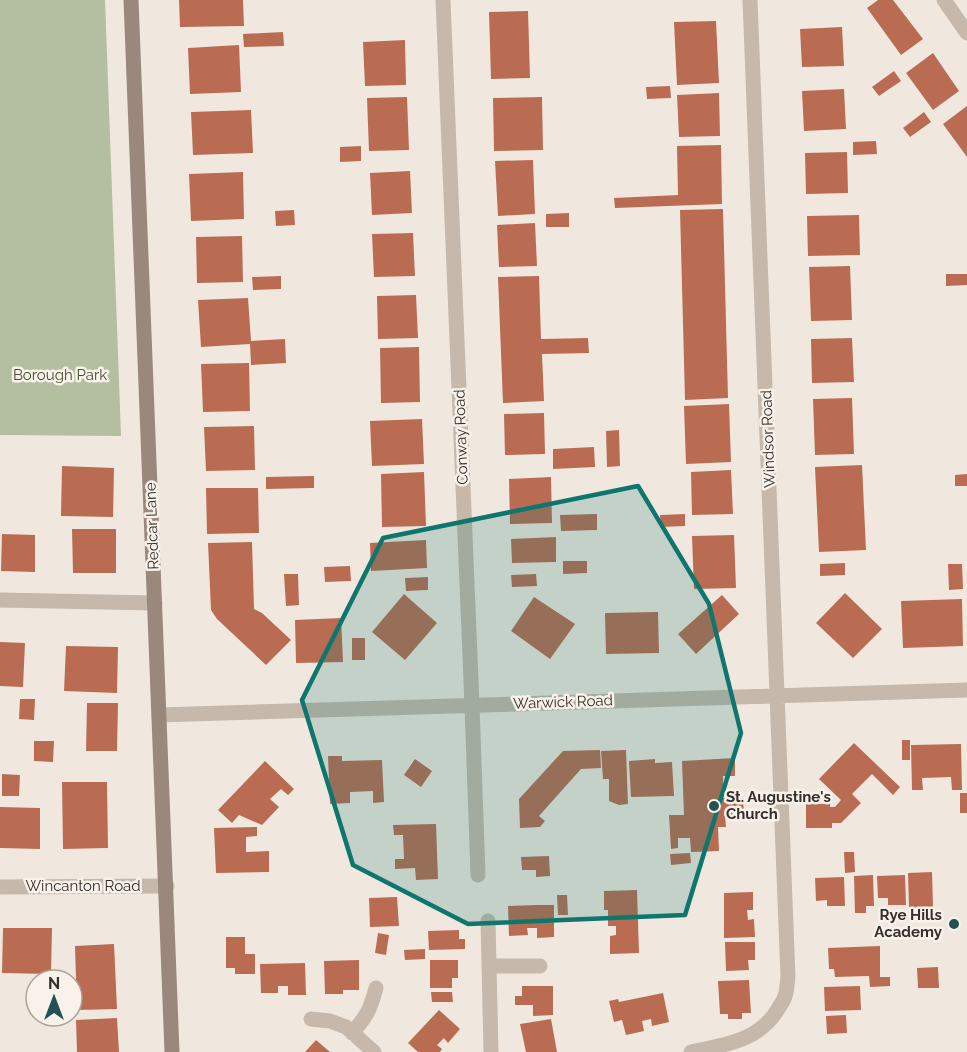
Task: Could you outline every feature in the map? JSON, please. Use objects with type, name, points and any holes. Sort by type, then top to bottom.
[{"type":"main road","name":"Redcar Lane","points":[[131,0],[172,1052]]},
{"type":"street","name":"Conway Road","points":[[443,0],[478,874]]},
{"type":"street","name":"Windsor Road","points":[[691,1052],[733,1043],[749,1037],[764,1027],[775,1014],[785,996],[788,977],[750,0]]},
{"type":"street","points":[[944,0],[967,33]]},
{"type":"street","points":[[0,600],[155,603]]},
{"type":"street","name":"Warwick Road","points":[[159,715],[967,690]]},
{"type":"street","name":"Wincanton Road","points":[[0,887],[167,886]]},
{"type":"street","points":[[488,921],[491,1052]]},
{"type":"street","points":[[489,966],[540,966]]},
{"type":"street","points":[[352,1033],[371,1007],[376,988]]},
{"type":"street","points":[[311,1019],[330,1021],[346,1027],[374,1052]]},
{"type":"highlighted area","points":[[638,486],[709,604],[741,733],[685,915],[468,924],[353,865],[302,700],[383,538]]},
{"type":"green space","name":"Borough Park","points":[[0,0],[105,0],[121,436],[0,435]]},
{"type":"building","points":[[179,0],[243,0],[244,26],[180,27]]},
{"type":"building","points":[[878,0],[893,0],[923,39],[901,55],[867,8]]},
{"type":"building","points":[[528,11],[530,78],[491,79],[489,12]]},
{"type":"building","points":[[716,21],[719,83],[677,85],[674,22]]},
{"type":"building","points":[[842,27],[844,66],[802,67],[800,29]]},
{"type":"building","points":[[283,32],[284,46],[244,47],[243,34]]},
{"type":"building","points":[[405,40],[406,85],[365,86],[363,42]]},
{"type":"building","points":[[239,45],[241,92],[190,94],[188,48]]},
{"type":"building","points":[[933,53],[959,91],[933,110],[906,73]]},
{"type":"building","points":[[894,71],[901,81],[879,96],[872,87]]},
{"type":"building","points":[[670,86],[671,98],[647,99],[646,87]]},
{"type":"building","points":[[844,89],[846,129],[804,131],[802,91]]},
{"type":"building","points":[[719,93],[720,136],[679,137],[677,95]]},
{"type":"building","points":[[407,97],[409,150],[369,151],[367,98]]},
{"type":"building","points":[[542,97],[543,150],[494,151],[493,98]]},
{"type":"building","points":[[967,106],[967,157],[943,124]]},
{"type":"building","points":[[251,110],[253,153],[193,155],[191,112]]},
{"type":"building","points":[[924,112],[931,122],[910,137],[903,128]]},
{"type":"building","points":[[876,141],[877,154],[853,155],[853,142]]},
{"type":"building","points":[[721,145],[722,204],[615,208],[614,198],[678,195],[677,146]]},
{"type":"building","points":[[361,146],[361,161],[340,162],[340,147]]},
{"type":"building","points":[[847,152],[848,193],[806,194],[805,153]]},
{"type":"building","points":[[533,160],[535,214],[498,216],[495,161]]},
{"type":"building","points":[[410,171],[412,213],[372,215],[370,173]]},
{"type":"building","points":[[243,172],[244,219],[191,221],[189,174]]},
{"type":"building","points":[[723,209],[728,398],[685,400],[680,210]]},
{"type":"building","points":[[294,210],[295,225],[276,226],[275,211]]},
{"type":"building","points":[[569,213],[569,227],[546,227],[546,214]]},
{"type":"building","points":[[859,215],[860,255],[808,256],[807,216]]},
{"type":"building","points":[[535,223],[537,266],[499,267],[497,225]]},
{"type":"building","points":[[413,233],[415,276],[374,277],[372,234]]},
{"type":"building","points":[[242,236],[243,282],[197,283],[196,237]]},
{"type":"building","points":[[850,266],[852,320],[811,321],[809,267]]},
{"type":"building","points":[[946,274],[967,274],[967,285],[946,286]]},
{"type":"building","points":[[281,276],[281,289],[253,290],[252,277]]},
{"type":"building","points":[[539,276],[541,339],[588,338],[589,353],[542,354],[544,401],[503,403],[498,277]]},
{"type":"building","points":[[416,295],[418,338],[378,339],[377,296]]},
{"type":"building","points":[[248,298],[251,341],[285,339],[286,363],[251,365],[250,344],[201,347],[198,300]]},
{"type":"building","points":[[852,338],[854,382],[812,383],[811,339]]},
{"type":"building","points":[[419,347],[420,402],[381,403],[380,348]]},
{"type":"building","points":[[249,363],[250,411],[203,412],[201,364]]},
{"type":"building","points":[[852,398],[854,454],[815,455],[813,399]]},
{"type":"building","points":[[729,404],[731,462],[686,464],[684,406]]},
{"type":"building","points":[[544,413],[545,454],[505,455],[504,414]]},
{"type":"building","points":[[422,419],[424,464],[372,466],[370,421]]},
{"type":"building","points":[[254,426],[255,470],[206,471],[204,427]]},
{"type":"building","points":[[619,430],[620,466],[607,467],[606,431]]},
{"type":"building","points":[[594,447],[595,467],[553,469],[553,449]]},
{"type":"building","points":[[862,465],[866,550],[819,552],[815,467]]},
{"type":"building","points":[[62,466],[114,468],[113,517],[61,516]]},
{"type":"building","points":[[731,470],[733,514],[692,515],[691,472]]},
{"type":"building","points":[[424,472],[426,526],[382,527],[381,474]]},
{"type":"building","points":[[967,474],[967,486],[955,486],[955,475]]},
{"type":"building","points":[[314,476],[314,488],[266,489],[266,477]]},
{"type":"building","points":[[551,477],[552,523],[510,524],[509,479]]},
{"type":"building","points":[[206,488],[258,488],[259,533],[207,534]]},
{"type":"building","points":[[597,514],[597,530],[561,531],[560,515]]},
{"type":"building","points":[[685,514],[685,526],[661,527],[660,515]]},
{"type":"building","points":[[72,529],[116,529],[116,573],[73,573]]},
{"type":"building","points":[[2,534],[35,535],[35,572],[1,571]]},
{"type":"building","points":[[734,535],[736,588],[694,589],[692,536]]},
{"type":"building","points":[[556,537],[556,562],[512,563],[511,539]]},
{"type":"building","points":[[426,540],[427,568],[371,571],[370,543]]},
{"type":"building","points":[[252,542],[254,609],[262,613],[291,640],[266,665],[217,619],[211,610],[208,543]]},
{"type":"building","points":[[563,561],[587,561],[587,573],[563,574]]},
{"type":"building","points":[[845,563],[845,575],[820,576],[820,564]]},
{"type":"building","points":[[948,564],[962,564],[963,589],[949,590]]},
{"type":"building","points":[[350,566],[351,581],[325,582],[324,567]]},
{"type":"building","points":[[284,574],[298,574],[299,605],[286,606]]},
{"type":"building","points":[[536,574],[537,586],[512,587],[511,575]]},
{"type":"building","points":[[428,577],[428,590],[406,591],[405,578]]},
{"type":"building","points":[[845,593],[882,629],[853,658],[816,623]]},
{"type":"building","points":[[404,594],[437,623],[405,660],[372,632]]},
{"type":"building","points":[[722,595],[739,614],[696,654],[678,634]]},
{"type":"building","points":[[534,597],[575,624],[550,659],[511,631]]},
{"type":"building","points":[[962,599],[963,646],[903,648],[901,601]]},
{"type":"building","points":[[658,612],[659,653],[606,654],[605,613]]},
{"type":"building","points":[[341,618],[343,662],[296,663],[295,620]]},
{"type":"building","points":[[352,638],[365,638],[365,660],[352,660]]},
{"type":"building","points":[[0,642],[25,643],[23,687],[0,686]]},
{"type":"building","points":[[66,646],[118,647],[117,693],[64,691]]},
{"type":"building","points":[[20,699],[35,699],[34,720],[19,719]]},
{"type":"building","points":[[87,703],[118,703],[117,751],[86,751]]},
{"type":"building","points":[[902,740],[910,740],[910,760],[902,760]]},
{"type":"building","points":[[34,741],[54,741],[53,762],[34,761]]},
{"type":"building","points":[[854,743],[900,787],[893,795],[872,774],[852,794],[861,803],[841,823],[832,823],[832,828],[806,828],[806,804],[830,804],[830,807],[835,807],[841,800],[819,779]]},
{"type":"building","points":[[961,744],[962,790],[952,790],[951,777],[922,778],[923,790],[912,790],[911,745]]},
{"type":"building","points":[[600,750],[601,768],[581,769],[539,816],[545,821],[540,827],[520,828],[519,799],[563,751]]},
{"type":"building","points":[[626,750],[628,804],[619,805],[609,801],[609,779],[603,779],[601,751]]},
{"type":"building","points":[[328,756],[342,756],[342,761],[382,760],[384,802],[373,803],[373,791],[350,792],[350,803],[330,804]]},
{"type":"building","name":"St. Augustine's Church","points":[[735,758],[735,776],[723,776],[723,798],[743,797],[744,815],[725,816],[726,827],[718,827],[719,851],[691,852],[690,838],[678,838],[678,848],[671,849],[669,815],[684,815],[682,761]]},
{"type":"building","points":[[415,759],[432,771],[421,787],[404,775]]},
{"type":"building","points":[[655,759],[655,763],[672,762],[674,796],[631,797],[629,761]]},
{"type":"building","points":[[265,761],[294,789],[288,795],[281,789],[270,799],[279,807],[262,825],[239,815],[232,823],[218,810]]},
{"type":"building","points":[[2,774],[20,775],[19,796],[2,796]]},
{"type":"building","points":[[62,782],[107,782],[108,848],[63,849]]},
{"type":"building","points":[[960,793],[967,793],[967,813],[960,813]]},
{"type":"building","points":[[0,807],[40,808],[40,849],[0,848]]},
{"type":"building","points":[[436,824],[438,879],[416,880],[415,868],[395,869],[395,859],[404,859],[403,835],[394,835],[393,825]]},
{"type":"building","points":[[257,827],[257,836],[246,837],[246,852],[269,851],[269,872],[216,873],[214,828]]},
{"type":"building","points":[[844,852],[854,852],[855,872],[845,873]]},
{"type":"building","points":[[690,853],[691,863],[671,865],[670,854]]},
{"type":"building","points":[[549,856],[550,876],[536,877],[536,870],[522,870],[521,857]]},
{"type":"building","points":[[932,872],[933,907],[909,908],[908,873]]},
{"type":"building","points":[[873,875],[874,906],[866,906],[866,913],[855,913],[854,876]]},
{"type":"building","points":[[905,875],[906,905],[888,905],[888,898],[878,898],[877,876]]},
{"type":"building","points":[[844,877],[845,906],[827,906],[827,900],[816,901],[815,878]]},
{"type":"building","points":[[637,890],[639,953],[610,954],[610,936],[616,935],[616,926],[608,926],[608,910],[604,910],[604,891]]},
{"type":"building","points":[[753,892],[753,910],[747,910],[748,920],[754,919],[755,937],[724,938],[724,893]]},
{"type":"building","points":[[557,895],[567,895],[568,915],[558,915]]},
{"type":"building","points":[[397,897],[399,926],[370,927],[369,898]]},
{"type":"building","points":[[554,905],[554,937],[537,938],[537,928],[527,928],[528,935],[509,936],[508,906]]},
{"type":"building","points":[[3,928],[52,928],[51,968],[24,968],[24,973],[2,973]]},
{"type":"building","points":[[459,930],[459,939],[465,939],[465,949],[429,950],[428,931]]},
{"type":"building","points":[[378,933],[389,935],[386,955],[375,953]]},
{"type":"building","points":[[226,937],[245,937],[245,954],[255,954],[255,974],[235,974],[235,968],[226,968]]},
{"type":"building","points":[[725,942],[755,942],[755,960],[748,960],[749,970],[726,971]]},
{"type":"building","points":[[114,944],[117,1009],[84,1010],[84,968],[76,968],[75,946]]},
{"type":"building","points":[[880,946],[880,977],[890,977],[890,986],[870,987],[869,976],[835,977],[834,969],[829,969],[828,948]]},
{"type":"building","points":[[425,949],[425,959],[405,960],[404,950]]},
{"type":"building","points":[[359,960],[359,990],[343,990],[343,994],[325,994],[324,961]]},
{"type":"building","points":[[430,960],[458,960],[458,978],[452,978],[452,988],[430,988]]},
{"type":"building","points":[[305,963],[306,995],[288,995],[288,986],[278,986],[278,993],[261,993],[260,964]]},
{"type":"building","points":[[938,967],[939,988],[918,988],[917,968]]},
{"type":"building","points":[[749,980],[751,1013],[742,1013],[742,1019],[728,1019],[728,1014],[720,1014],[718,981]]},
{"type":"building","points":[[522,986],[553,986],[553,1015],[533,1016],[533,1005],[515,1005],[515,996],[522,996]]},
{"type":"building","points":[[860,986],[861,1010],[825,1011],[824,987]]},
{"type":"building","points":[[431,992],[452,992],[453,1002],[432,1002]]},
{"type":"building","points":[[663,993],[669,1022],[652,1026],[651,1019],[642,1021],[644,1031],[626,1035],[622,1020],[614,1022],[609,1001],[618,999],[619,1002]]},
{"type":"building","points":[[439,1010],[460,1029],[448,1043],[444,1038],[437,1045],[442,1049],[440,1052],[418,1052],[408,1043]]},
{"type":"building","points":[[846,1015],[847,1033],[827,1034],[826,1016]]},
{"type":"building","points":[[117,1018],[119,1052],[77,1052],[76,1028],[84,1028],[84,1020]]},
{"type":"building","points":[[551,1019],[557,1052],[526,1052],[520,1024]]},
{"type":"building","points":[[316,1040],[330,1052],[305,1052]]},
{"type":"place","name":"St. Augustine's Church","points":[[714,806]]},
{"type":"place","name":"Rye Hills Academy","points":[[954,924]]}]
